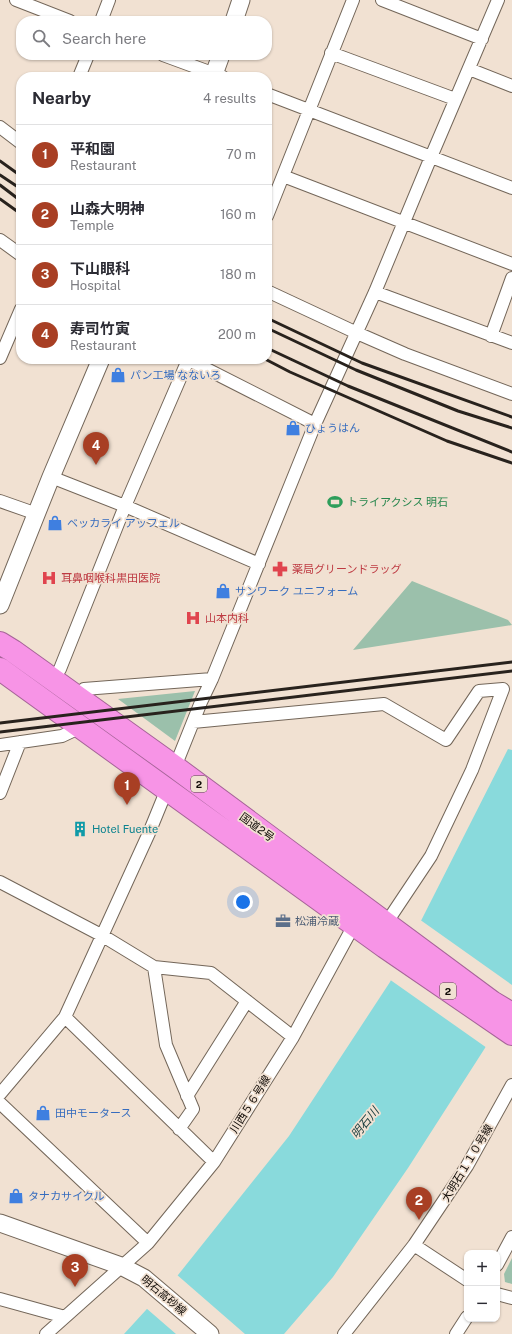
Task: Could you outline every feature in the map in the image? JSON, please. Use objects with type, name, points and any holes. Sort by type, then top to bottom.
[{"type":"highway","name":"国道2号","points":[[0,643],[77,696],[175,767],[389,933],[512,1034]]},
{"type":"highway","name":"国道2号","points":[[0,670],[82,727],[354,925],[389,933],[512,1014]]},
{"type":"street","points":[[16,0],[57,16]]},
{"type":"street","points":[[103,16],[109,0]]},
{"type":"street","points":[[236,16],[242,0]]},
{"type":"street","points":[[272,204],[352,0]]},
{"type":"street","points":[[382,0],[482,39]]},
{"type":"street","points":[[175,767],[212,680],[315,424],[375,292],[498,0]]},
{"type":"street","points":[[331,53],[455,99]]},
{"type":"street","points":[[81,72],[86,60]]},
{"type":"street","points":[[176,60],[206,72]]},
{"type":"street","points":[[217,72],[220,60]]},
{"type":"street","points":[[469,69],[512,86]]},
{"type":"street","points":[[272,96],[512,188]]},
{"type":"street","points":[[0,127],[16,138]]},
{"type":"street","points":[[283,176],[512,264]]},
{"type":"street","points":[[0,240],[16,251]]},
{"type":"street","points":[[491,336],[512,278]]},
{"type":"street","points":[[375,292],[512,344]]},
{"type":"street","points":[[272,293],[405,354],[512,394]]},
{"type":"street","points":[[0,358],[16,321]]},
{"type":"street","points":[[0,605],[51,477],[99,364]]},
{"type":"street","points":[[53,680],[60,669],[125,506],[186,364]]},
{"type":"street","points":[[198,364],[315,424]]},
{"type":"street","points":[[51,477],[125,506],[259,564]]},
{"type":"street","points":[[0,501],[36,514]]},
{"type":"street","points":[[77,696],[84,689],[212,680]]},
{"type":"street","points":[[193,722],[384,704],[446,740],[479,691],[504,689],[472,770],[431,856],[389,933]]},
{"type":"street","points":[[0,745],[62,736],[82,727]]},
{"type":"street","points":[[0,793],[20,742]]},
{"type":"street","points":[[0,1094],[65,1017],[103,936],[167,789]]},
{"type":"street","points":[[0,882],[103,936],[154,967],[211,973],[293,1037]]},
{"type":"street","name":"川西５６号線","points":[[46,1334],[148,1243],[214,1162],[293,1037],[354,925]]},
{"type":"street","points":[[154,967],[166,1045],[192,1109],[179,1129]]},
{"type":"street","points":[[187,1096],[246,1001]]},
{"type":"street","points":[[65,1017],[214,1162]]},
{"type":"street","name":"大明石１１０号線","points":[[344,1334],[414,1245],[467,1166],[512,1085]]},
{"type":"street","points":[[0,1103],[148,1243]]},
{"type":"street","name":"明石高砂線","points":[[0,1223],[121,1266],[144,1278],[210,1334]]},
{"type":"street","points":[[500,1259],[512,1237]]},
{"type":"street","points":[[414,1245],[464,1278]]},
{"type":"street","points":[[500,1295],[512,1298]]},
{"type":"street","points":[[0,1299],[65,1317]]},
{"type":"street","points":[[456,1334],[464,1322]]},
{"type":"green space","points":[[412,581],[508,620],[512,625],[353,650]]},
{"type":"green space","points":[[195,691],[175,741],[118,699]]},
{"type":"green space","points":[[512,1258],[512,1284],[505,1282],[504,1274]]},
{"type":"water","name":"明石川","points":[[508,749],[512,750],[512,996],[485,1048],[408,1168],[333,1277],[284,1334],[124,1334],[178,1275],[289,1136],[390,982]]},
{"type":"pier","points":[[419,919],[512,985],[512,1001],[487,1048],[389,979]]},
{"type":"pier","points":[[176,1274],[245,1334],[176,1334],[146,1308]]},
{"type":"railway","points":[[0,161],[16,172]]},
{"type":"railway","points":[[0,175],[16,186]]},
{"type":"railway","points":[[0,185],[16,197]]},
{"type":"railway","points":[[0,199],[16,210]]},
{"type":"railway","points":[[272,320],[362,363],[512,417]]},
{"type":"railway","points":[[272,330],[356,370],[458,411],[512,428]]},
{"type":"railway","points":[[272,350],[348,386],[512,452]]},
{"type":"railway","points":[[272,363],[447,441],[512,463]]},
{"type":"railway","points":[[0,723],[512,662]]},
{"type":"railway","points":[[0,732],[512,671]]},
{"type":"place","name":"パン工場 なないろ","points":[[118,375]]},
{"type":"place","name":"ひょうはん","points":[[293,428]]},
{"type":"place","name":"寿司竹寅","points":[[96,465]]},
{"type":"place","name":"トライアクシス 明石","points":[[335,502]]},
{"type":"place","name":"ベッカライ アッフェル","points":[[55,523]]},
{"type":"place","name":"薬局グリーンドラッグ","points":[[280,569]]},
{"type":"place","name":"耳鼻咽喉科黒田医院","points":[[49,578]]},
{"type":"place","name":"サンワーク ユニフォーム","points":[[223,591]]},
{"type":"place","name":"山本内科","points":[[193,618]]},
{"type":"place","name":"平和園","points":[[127,805]]},
{"type":"place","name":"Hotel Fuente","points":[[80,829]]},
{"type":"place","name":"松浦冷蔵","points":[[283,921]]},
{"type":"place","name":"田中モータース","points":[[43,1113]]},
{"type":"place","name":"タナカサイクル","points":[[16,1196]]},
{"type":"place","name":"山森大明神","points":[[419,1220]]},
{"type":"place","name":"下山眼科","points":[[75,1287]]}]
